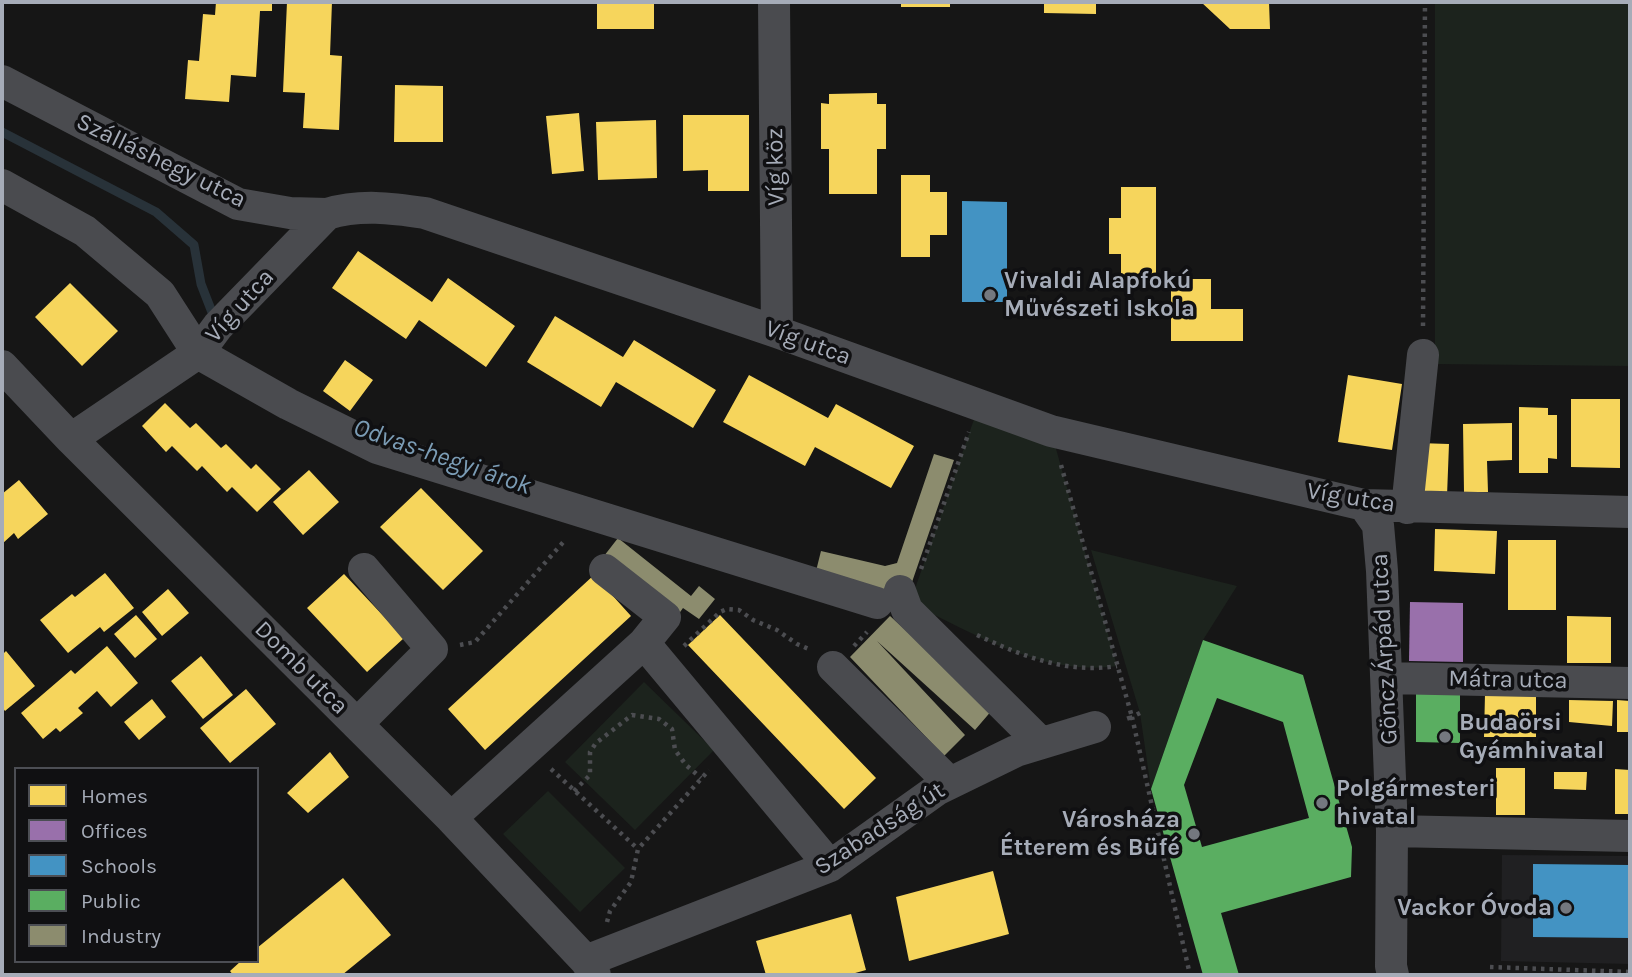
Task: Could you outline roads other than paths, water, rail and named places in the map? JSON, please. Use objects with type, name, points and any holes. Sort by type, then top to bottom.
[{"type":"street","name":"Víg köz","points":[[774,2],[778,332]]},
{"type":"street","name":"Szálláshegy utca","points":[[2,81],[237,204],[289,213],[327,214]]},
{"type":"street","points":[[2,185],[85,231],[160,294],[198,353],[288,404],[377,448],[649,532],[899,590],[907,610],[1041,743]]},
{"type":"street","name":"Víg utca","points":[[71,439],[198,353],[218,326],[327,214],[347,208],[384,206],[425,212],[778,332],[1051,430],[1364,506],[1630,512]]},
{"type":"street","points":[[1407,508],[1423,355]]},
{"type":"street","name":"Domb utca","points":[[2,366],[71,439],[451,818],[593,964]]},
{"type":"street","name":"Göncz Árpád utca","points":[[1364,506],[1378,525],[1382,571],[1392,831],[1391,972]]},
{"type":"street","points":[[357,724],[432,649],[364,569]]},
{"type":"street","points":[[451,818],[529,748],[652,652],[665,617],[605,570]]},
{"type":"street","points":[[652,652],[830,866]]},
{"type":"street","points":[[834,667],[950,783]]},
{"type":"street","name":"Mátra utca","points":[[1387,678],[1630,683]]},
{"type":"street","name":"Szabadság út","points":[[593,964],[830,866],[938,789],[1016,751],[1095,727]]},
{"type":"street","points":[[1392,831],[1630,836]]},
{"type":"waterway","name":"Odvas-hegyi árok","points":[[2,132],[156,212],[194,245],[201,284],[215,320]]},
{"type":"place","name":"Vivaldi Alapfokú Művészeti Iskola","points":[[990,295]]},
{"type":"place","name":"Budaörsi Gyámhivatal","points":[[1445,737]]},
{"type":"place","name":"Polgármesteri hivatal","points":[[1322,803]]},
{"type":"place","name":"Városháza Étterem és Büfé","points":[[1194,834]]},
{"type":"place","name":"Vackor Óvoda","points":[[1566,908]]}]
